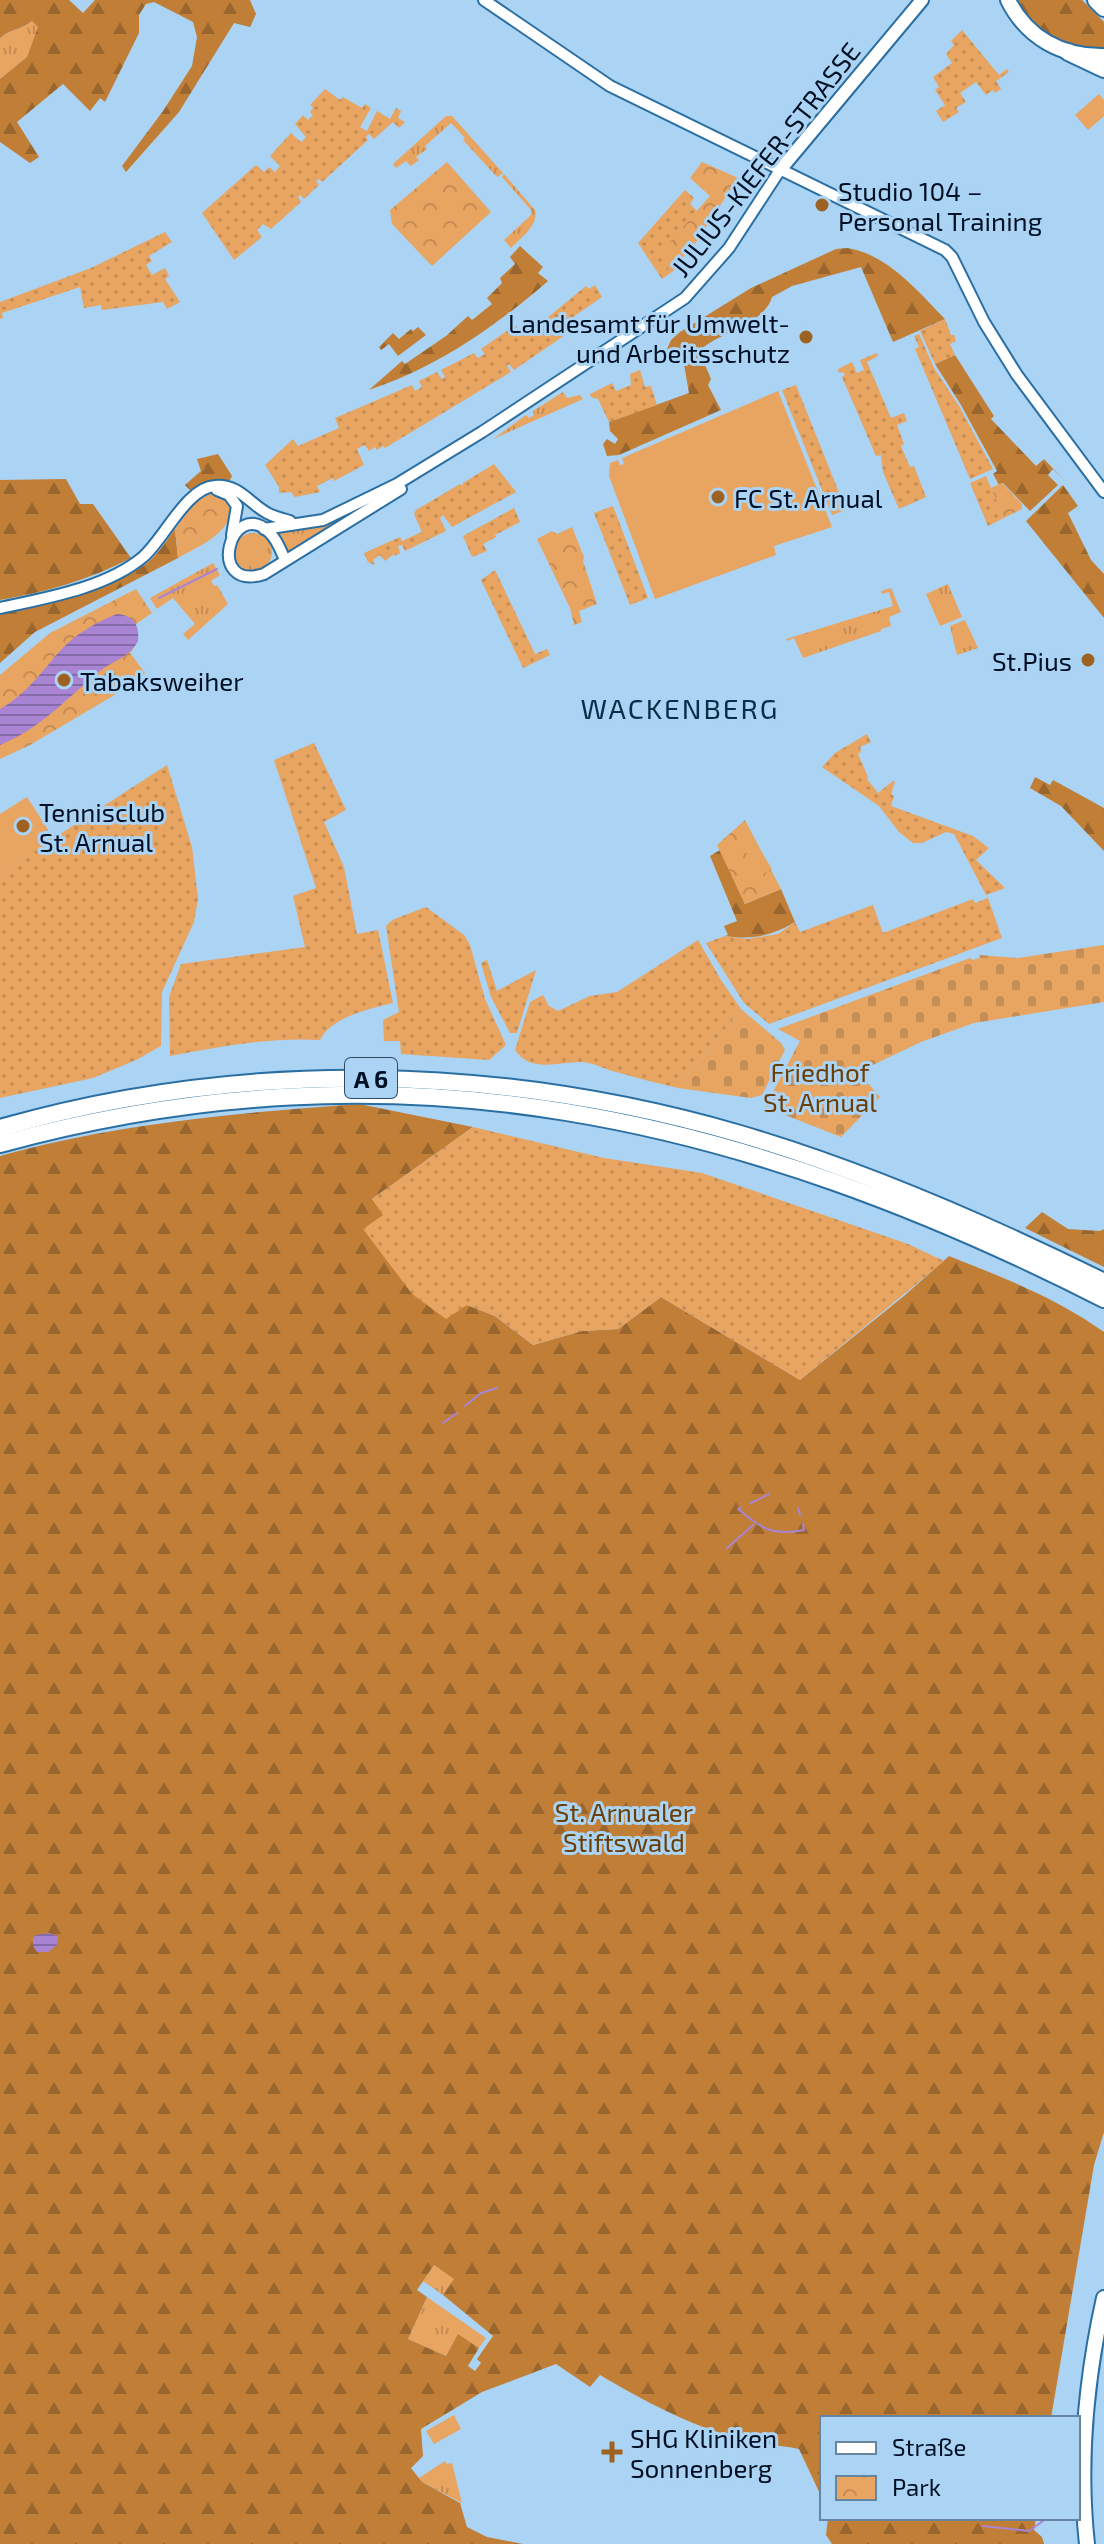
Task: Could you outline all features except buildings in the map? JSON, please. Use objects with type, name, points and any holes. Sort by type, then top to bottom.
[{"type":"highway","points":[[1096,0],[1104,8]]},
{"type":"highway","points":[[1068,52],[1104,69]]},
{"type":"highway","name":"A 6","points":[[0,1128],[70,1110],[180,1090],[275,1081],[368,1078],[529,1090],[657,1113],[741,1143],[933,1203],[1104,1282]]},
{"type":"highway","name":"A 6","points":[[0,1144],[74,1125],[192,1104],[279,1096],[384,1094],[497,1101],[741,1143]]},
{"type":"highway","name":"A 6","points":[[763,1150],[996,1247],[1104,1299]]},
{"type":"main road","name":"JULIUS-KIEFER-STRASSE","points":[[780,170],[922,0]]},
{"type":"main road","points":[[999,0],[1035,35],[1068,52],[1104,56]]},
{"type":"main road","points":[[1008,0],[1019,17]]},
{"type":"main road","points":[[1087,2544],[1083,2506],[1084,2429],[1104,2298]]},
{"type":"street","points":[[484,0],[610,86],[950,254],[1005,356],[1104,492]]},
{"type":"street","name":"JULIUS-KIEFER-STRASSE","points":[[432,465],[416,480],[256,576],[237,571],[228,557],[232,537],[246,527],[263,528],[335,516],[432,465],[685,298],[729,248],[780,170]]},
{"type":"street","points":[[0,608],[92,584],[126,568],[153,548],[196,494],[210,486],[232,488],[269,515],[300,523]]},
{"type":"street","points":[[196,494],[219,490],[234,499],[237,512],[232,537]]},
{"type":"street","points":[[260,509],[265,520],[263,528],[285,560]]},
{"type":"street","points":[[272,567],[277,556],[276,543]]},
{"type":"green space","points":[[0,0],[69,0],[83,13],[95,0],[250,0],[256,14],[250,27],[234,23],[179,112],[126,172],[122,166],[192,66],[197,37],[193,22],[154,2],[146,4],[139,15],[139,33],[105,102],[100,98],[90,111],[63,84],[17,122],[39,157],[30,163],[0,142],[0,79],[27,57],[38,27],[32,21],[0,38]]},
{"type":"green space","points":[[1014,0],[1082,0],[1104,22],[1104,49],[1079,47],[1049,36],[1034,25]]},
{"type":"green space","points":[[32,21],[39,27],[27,57],[0,79],[0,38]]},
{"type":"green space","points":[[962,30],[999,75],[1007,69],[1009,72],[996,81],[1001,89],[995,93],[993,90],[986,95],[976,82],[960,93],[966,102],[956,108],[959,112],[943,122],[936,111],[945,105],[935,90],[939,87],[933,77],[952,63],[946,54],[954,45],[951,41]]},
{"type":"green space","points":[[325,89],[340,100],[343,97],[362,108],[365,104],[371,108],[360,127],[367,131],[377,111],[390,119],[396,108],[401,111],[398,118],[405,122],[399,128],[393,122],[374,139],[369,134],[366,137],[368,140],[322,182],[319,179],[316,181],[319,185],[304,199],[300,195],[301,202],[271,229],[263,224],[257,230],[262,237],[234,260],[202,213],[256,165],[264,172],[269,167],[275,172],[280,166],[270,156],[291,133],[301,142],[306,137],[295,124],[303,115],[308,120],[313,115],[310,105]]},
{"type":"green space","points":[[1099,94],[1104,100],[1104,116],[1088,130],[1075,115]]},
{"type":"green space","points":[[446,116],[452,116],[503,173],[497,177],[451,123],[425,146],[427,149],[416,157],[419,160],[411,166],[406,161],[396,168],[393,164]]},
{"type":"green space","points":[[447,162],[491,212],[432,266],[392,224],[390,210]]},
{"type":"green space","points":[[702,162],[738,178],[695,244],[672,272],[667,267],[662,250],[710,196],[690,178]]},
{"type":"green space","points":[[504,174],[535,210],[536,216],[528,231],[511,248],[504,240],[531,215],[531,210],[502,177]]},
{"type":"green space","points":[[685,190],[694,198],[690,204],[697,211],[663,250],[674,261],[667,267],[672,272],[662,279],[638,243]]},
{"type":"green space","points":[[165,232],[172,242],[149,256],[152,261],[146,265],[152,275],[165,268],[169,276],[165,279],[180,302],[167,309],[163,302],[102,310],[101,305],[84,308],[80,287],[2,313],[3,318],[0,319],[0,302],[91,268]]},
{"type":"green space","points":[[520,246],[543,267],[538,273],[548,281],[464,344],[418,370],[369,390],[402,361],[405,364],[446,336],[468,316],[472,320],[492,304],[487,298],[502,283],[500,278],[515,264],[510,257]]},
{"type":"green space","points":[[847,248],[875,257],[888,266],[945,319],[893,342],[861,267],[792,286],[772,297],[760,315],[699,351],[711,379],[708,385],[721,410],[619,455],[607,456],[603,444],[607,439],[615,444],[618,439],[610,431],[609,422],[689,393],[682,353],[667,349],[680,332],[751,288],[836,249]]},
{"type":"green space","points":[[595,285],[602,297],[563,324],[567,331],[565,335],[514,370],[509,364],[507,366],[511,372],[385,448],[383,446],[377,450],[375,447],[369,451],[365,445],[357,449],[364,465],[317,486],[320,492],[295,497],[291,492],[279,493],[279,487],[265,465],[293,439],[298,446],[339,428],[335,418],[412,385],[415,391],[422,387],[419,381],[437,372],[442,379],[445,377],[441,370],[474,353],[478,358],[485,354],[481,349],[515,325],[525,336],[586,286],[589,289]]},
{"type":"green space","points":[[945,319],[956,341],[950,344],[955,355],[935,364],[920,331]]},
{"type":"green space","points":[[418,327],[426,335],[398,356],[389,344],[381,350],[379,347],[393,333],[399,339]]},
{"type":"green space","points":[[919,334],[934,368],[959,406],[993,469],[970,479],[915,349],[919,347],[914,336]]},
{"type":"green space","points":[[877,353],[878,356],[867,362],[891,418],[904,413],[907,421],[897,425],[904,444],[901,446],[910,467],[914,466],[926,497],[899,509],[883,472],[881,455],[876,456],[842,377],[845,375],[838,369],[852,362],[857,373],[864,370],[860,360]]},
{"type":"green space","points":[[955,355],[994,416],[991,419],[1036,466],[1044,459],[1064,480],[1053,469],[1048,475],[1058,485],[1030,511],[1003,483],[999,485],[993,474],[997,471],[935,364]]},
{"type":"green space","points":[[640,370],[645,387],[651,386],[657,405],[609,422],[598,399],[590,394],[612,383],[616,391],[631,385],[630,374]]},
{"type":"green space","points":[[796,385],[846,510],[832,515],[782,390]]},
{"type":"green space","points":[[778,391],[832,527],[774,546],[776,555],[655,599],[609,476],[610,463],[618,460],[620,465],[624,464],[622,458]]},
{"type":"green space","points":[[563,392],[567,398],[580,395],[583,399],[493,439],[526,415],[529,418],[534,415],[533,411]]},
{"type":"green space","points":[[218,454],[232,476],[230,480],[210,481],[190,490],[185,485],[201,471],[197,459]]},
{"type":"green space","points":[[494,464],[516,492],[452,527],[443,515],[440,518],[446,531],[405,551],[402,545],[398,546],[400,553],[385,561],[380,555],[373,560],[375,565],[368,562],[364,553],[400,537],[402,541],[422,532],[414,514],[416,510],[460,484],[462,486]]},
{"type":"green space","points":[[986,476],[1004,518],[988,526],[970,483]]},
{"type":"green space","points":[[66,479],[80,504],[93,504],[131,558],[67,584],[0,600],[0,480]]},
{"type":"green space","points":[[1002,483],[1022,504],[1022,509],[1004,518],[991,488]]},
{"type":"green space","points":[[1063,485],[1078,506],[1068,513],[1091,560],[1104,574],[1104,618],[1026,521]]},
{"type":"green space","points":[[210,494],[224,496],[233,507],[226,525],[204,544],[178,558],[175,529],[195,502]]},
{"type":"green space","points":[[613,506],[648,598],[630,605],[594,513]]},
{"type":"green space","points":[[514,508],[520,522],[495,535],[483,544],[487,551],[472,557],[463,536]]},
{"type":"green space","points":[[342,517],[343,520],[287,554],[275,528],[319,526]]},
{"type":"green space","points":[[572,527],[597,604],[579,611],[582,622],[574,625],[570,608],[537,539],[552,531],[557,534]]},
{"type":"green space","points":[[175,529],[178,558],[35,632],[0,663],[0,614],[56,601],[116,581],[147,563]]},
{"type":"green space","points":[[253,533],[266,539],[272,552],[266,565],[253,571],[240,565],[234,552],[240,539]]},
{"type":"green space","points":[[213,563],[220,575],[211,581],[214,586],[217,585],[228,604],[188,640],[183,634],[195,624],[173,598],[157,609],[150,598]]},
{"type":"green space","points":[[495,570],[535,654],[547,649],[550,655],[523,668],[481,580]]},
{"type":"green space","points":[[948,584],[962,617],[940,626],[926,594]]},
{"type":"green space","points":[[891,588],[901,612],[889,617],[891,626],[881,631],[803,658],[794,638],[786,639],[893,606],[889,592],[882,594],[881,591]]},
{"type":"green space","points":[[136,589],[152,613],[136,624],[138,641],[130,653],[145,673],[128,687],[30,745],[0,759],[0,675],[50,633]]},
{"type":"green space","points":[[965,620],[978,648],[957,655],[950,626]]},
{"type":"green space","points":[[867,734],[871,742],[860,747],[858,754],[867,779],[878,793],[893,781],[891,806],[973,836],[989,848],[976,860],[1005,888],[986,895],[954,834],[946,832],[922,843],[913,843],[899,832],[879,806],[822,767],[835,753]]},
{"type":"green space","points":[[314,743],[346,810],[324,822],[344,867],[357,934],[378,930],[393,1003],[342,1020],[325,1032],[320,1040],[263,1041],[170,1056],[169,997],[181,964],[305,947],[293,896],[316,888],[274,760]]},
{"type":"green space","points":[[167,765],[192,847],[198,899],[194,922],[162,992],[161,1046],[93,1078],[0,1098],[0,873]]},
{"type":"green space","points":[[1035,777],[1050,785],[1053,780],[1104,808],[1104,851],[1061,806],[1030,788]]},
{"type":"green space","name":"Tennisclub St. Arnual","points":[[27,797],[54,839],[0,873],[0,814]]},
{"type":"green space","points":[[745,820],[781,889],[745,904],[717,845]]},
{"type":"green space","points":[[750,833],[772,869],[759,876],[739,839]]},
{"type":"green space","points":[[720,850],[745,904],[781,889],[795,922],[762,936],[725,936],[728,935],[724,926],[737,921],[710,856]]},
{"type":"green space","points":[[988,898],[1002,938],[769,1024],[744,1003],[706,943],[725,936],[747,939],[778,934],[795,922],[800,932],[873,905],[883,933],[973,899],[975,903]]},
{"type":"green space","points":[[426,907],[464,935],[470,945],[485,999],[506,1045],[489,1060],[401,1054],[400,1041],[384,1041],[383,1020],[399,1012],[386,926],[392,920]]},
{"type":"green space","points":[[698,940],[741,1009],[678,1088],[585,1062],[536,1064],[528,1062],[515,1050],[530,1002],[543,995],[549,1006],[558,1011],[590,996],[617,992]]},
{"type":"green space","name":"Friedhof St. Arnual","points":[[1104,945],[1104,1002],[974,1023],[921,1042],[858,1072],[880,1097],[841,1137],[765,1107],[800,1041],[778,1029],[970,958],[980,958],[979,955],[1018,958]]},
{"type":"green space","points":[[487,960],[497,991],[536,970],[517,1033],[510,1033],[491,997],[481,963]]},
{"type":"green space","name":"Friedhof St. Arnual","points":[[741,1009],[785,1050],[762,1095],[751,1098],[678,1088]]},
{"type":"green space","name":"St. Arnualer Stiftswald","points":[[359,1104],[473,1127],[372,1199],[467,1305],[495,1316],[533,1345],[582,1331],[618,1329],[661,1297],[800,1380],[949,1256],[1048,1299],[1104,1332],[1104,2132],[1094,2165],[1051,2416],[820,2416],[820,2494],[799,2449],[719,2433],[666,2411],[600,2375],[590,2387],[556,2364],[482,2392],[421,2429],[423,2456],[411,2468],[422,2482],[460,2503],[467,2527],[487,2537],[523,2544],[0,2544],[0,1156],[88,1135],[223,1116]],"holes":[[[434,2265],[454,2279],[443,2295],[493,2336],[477,2359],[481,2363],[475,2371],[468,2366],[479,2348],[458,2334],[446,2356],[408,2339],[427,2297],[417,2290]]]},
{"type":"green space","points":[[473,1127],[604,1158],[702,1173],[908,1244],[944,1261],[800,1380],[661,1297],[618,1329],[582,1331],[533,1345],[495,1316],[467,1305],[446,1319],[412,1294],[363,1229],[383,1215],[372,1199]]},
{"type":"green space","points":[[1042,1212],[1068,1229],[1104,1229],[1104,1267],[1025,1228]]},
{"type":"green space","points":[[434,2265],[455,2279],[443,2295],[423,2281]]},
{"type":"green space","points":[[427,2297],[486,2338],[479,2348],[458,2335],[446,2356],[408,2339]]},
{"type":"green space","points":[[454,2415],[461,2429],[434,2444],[426,2431]]},
{"type":"green space","points":[[445,2461],[452,2463],[462,2503],[419,2478]]},
{"type":"green space","points":[[828,2520],[1036,2520],[1034,2530],[1042,2537],[1044,2544],[832,2544],[826,2535]]},
{"type":"shaded area","name":"Tabaksweiher","points":[[117,614],[127,616],[136,626],[138,641],[134,647],[100,671],[41,722],[0,745],[0,709],[25,690],[71,640]]},
{"type":"shaded area","points":[[49,1933],[58,1936],[57,1945],[48,1952],[37,1952],[33,1938]]},
{"type":"waterway","points":[[159,598],[217,569]]},
{"type":"waterway","points":[[465,1406],[481,1393],[497,1388]]},
{"type":"waterway","points":[[443,1423],[457,1413]]},
{"type":"waterway","points":[[751,1503],[769,1494]]},
{"type":"waterway","points":[[741,1508],[738,1509],[754,1522],[775,1531],[804,1530],[803,1524]]},
{"type":"waterway","points":[[798,1508],[800,1515]]},
{"type":"waterway","points":[[727,1548],[753,1525]]},
{"type":"waterway","points":[[983,2526],[1029,2531],[1044,2520]]},
{"type":"place","name":"Studio 104 – Personal Training","points":[[822,205]]},
{"type":"place","name":"Landesamt für Umwelt- und Arbeitsschutz","points":[[806,337]]},
{"type":"place","name":"FC St. Arnual","points":[[718,497]]},
{"type":"place","name":"St.Pius","points":[[1088,660]]},
{"type":"place","name":"Tabaksweiher","points":[[64,680]]},
{"type":"place","name":"Tennisclub St. Arnual","points":[[23,826]]},
{"type":"place","name":"SHG Kliniken Sonnenberg","points":[[612,2452]]},
{"type":"district","name":"WACKENBERG","points":[[680,708]]}]
